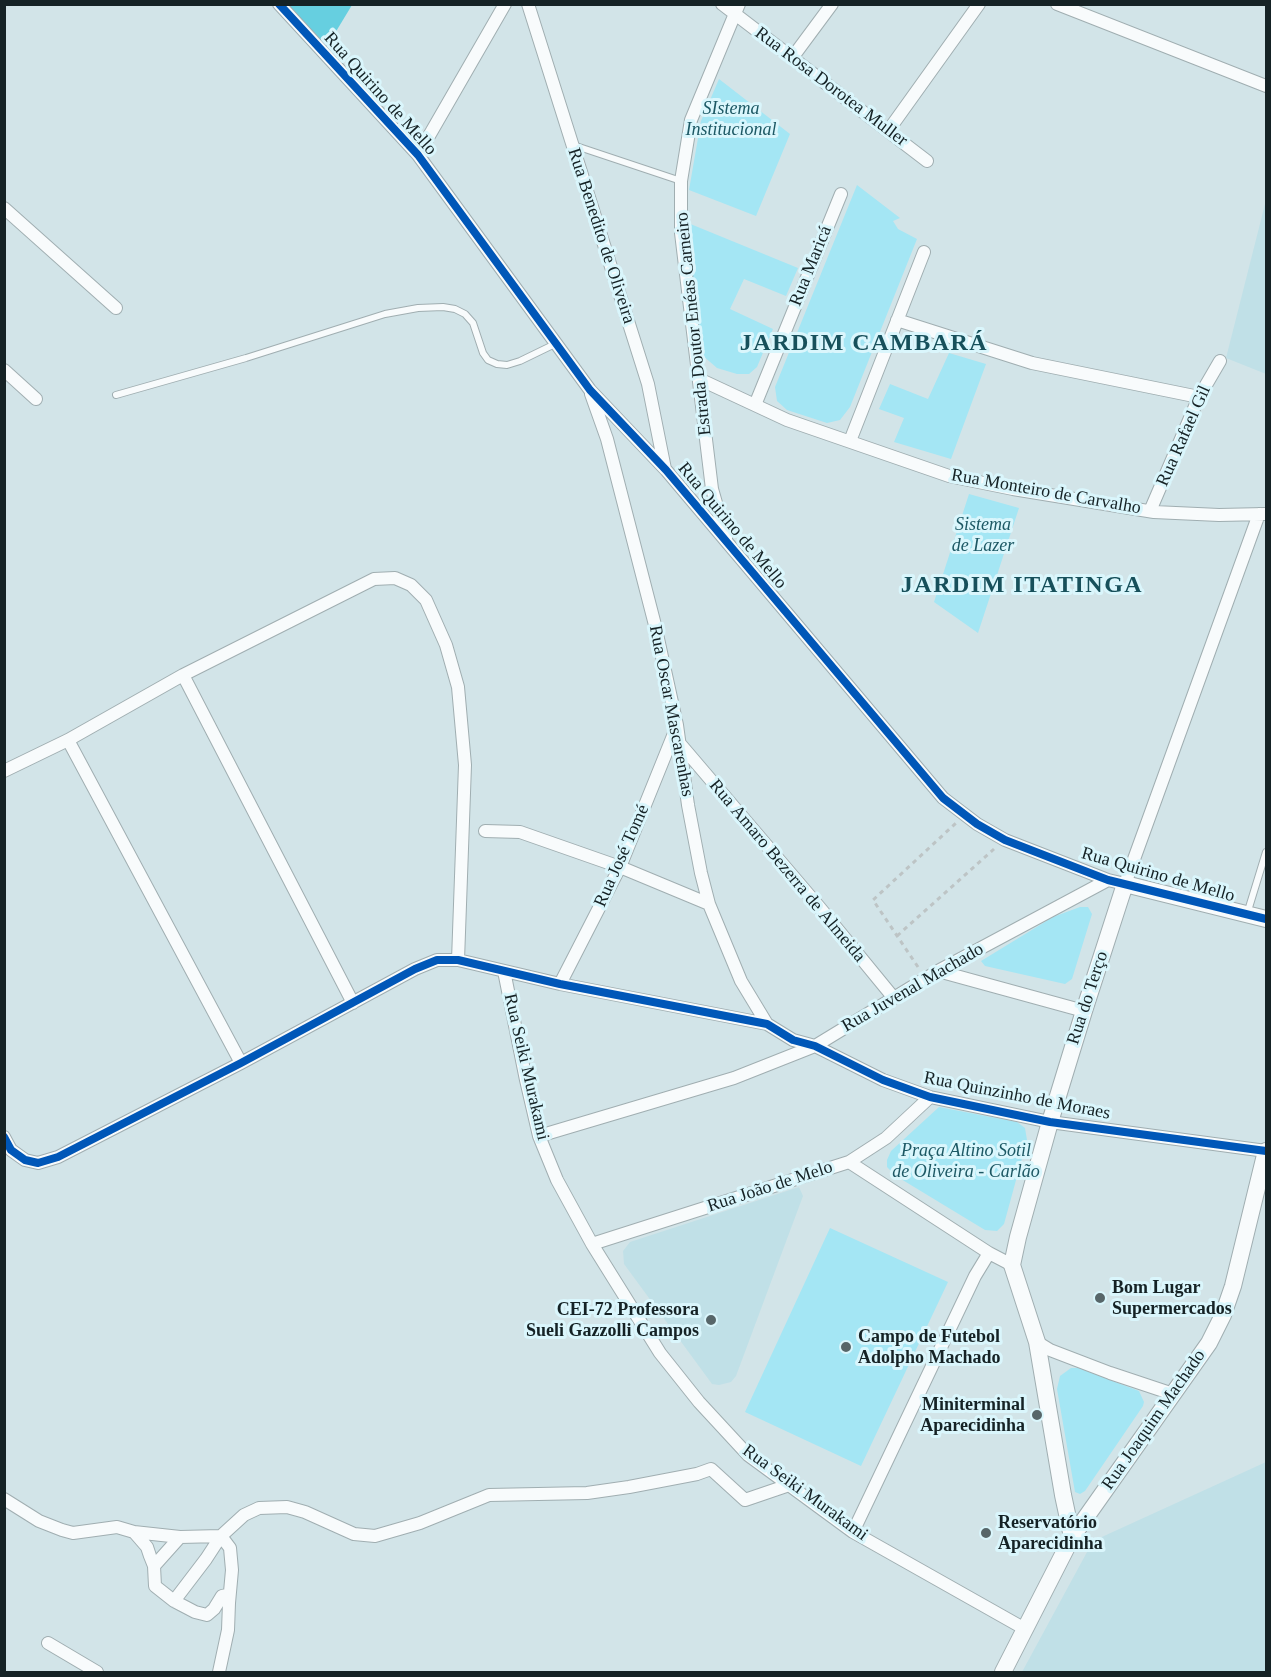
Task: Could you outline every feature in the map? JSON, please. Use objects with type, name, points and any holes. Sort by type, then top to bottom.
[{"type":"street","name":"Rua Quirino de Mello","points":[[279,4],[418,155],[590,390],[666,470],[943,798],[1005,840],[1108,880],[1266,919]]},
{"type":"street","points":[[418,155],[505,4]]},
{"type":"street","name":"Rua Benedito de Oliveira","points":[[528,4],[648,384],[666,470]]},
{"type":"street","name":"Rua Rosa Dorotea Muller","points":[[722,4],[737,9],[792,58],[927,160]]},
{"type":"street","points":[[792,58],[831,4]]},
{"type":"street","points":[[888,131],[979,4]]},
{"type":"street","points":[[1057,4],[1266,86]]},
{"type":"street","name":"Estrada Doutor Enéas Carneiro","points":[[728,544],[712,489],[681,233],[681,181],[691,120],[737,9]]},
{"type":"street","name":"Rua Maricá","points":[[755,405],[841,194]]},
{"type":"street","points":[[4,208],[116,308]]},
{"type":"street","points":[[850,441],[924,252]]},
{"type":"street","points":[[897,321],[1032,363],[1199,398]]},
{"type":"street","name":"Rua Rafael Gil","points":[[1150,511],[1199,398],[1220,361]]},
{"type":"street","points":[[4,370],[36,399]]},
{"type":"street","name":"Rua Monteiro de Carvalho","points":[[699,379],[787,420],[949,476],[1013,489],[1150,511],[1219,515],[1263,514]]},
{"type":"street","name":"Rua Oscar Mascarenhas","points":[[590,390],[607,439],[634,539],[677,725],[688,805],[709,904],[741,981],[767,1024]]},
{"type":"street","name":"Rua do Terço","points":[[1012,1265],[1050,1122],[1125,885],[1263,514]]},
{"type":"street","points":[[4,771],[68,740],[183,675],[374,579],[395,578],[411,585],[426,600],[446,645],[458,687],[465,765],[458,960],[437,960],[415,969],[241,1064],[58,1157],[38,1163],[25,1160],[11,1150],[4,1137]]},
{"type":"street","points":[[183,675],[353,1003]]},
{"type":"street","name":"Rua José Tomé","points":[[560,984],[620,867],[677,725]]},
{"type":"street","points":[[68,740],[241,1064]]},
{"type":"street","name":"Rua Amaro Bezerra de Almeida","points":[[681,745],[893,997]]},
{"type":"street","points":[[485,831],[520,831],[620,867],[709,904]]},
{"type":"street","name":"Rua Juvenal Machado","points":[[539,1136],[734,1078],[815,1046],[938,971],[1108,880]]},
{"type":"street","name":"Rua Quinzinho de Moraes","points":[[458,960],[560,984],[767,1024],[793,1040],[815,1046],[883,1080],[930,1097],[1050,1122],[1266,1151]]},
{"type":"street","name":"Rua Seiki Murakami","points":[[504,971],[539,1136],[557,1180],[592,1244],[660,1353],[699,1402],[748,1455],[853,1532],[1025,1629]]},
{"type":"street","points":[[938,971],[1084,1011]]},
{"type":"street","name":"Rua João de Melo","points":[[592,1244],[849,1162],[886,1138],[930,1097]]},
{"type":"street","name":"Rua Joaquim Machado","points":[[1003,1672],[1072,1537],[1209,1343],[1223,1315],[1233,1286],[1266,1151]]},
{"type":"street","points":[[849,1162],[989,1253],[1012,1265],[1037,1342],[1072,1537]]},
{"type":"street","points":[[853,1532],[975,1276],[989,1253]]},
{"type":"street","points":[[1037,1342],[1050,1350],[1110,1373],[1173,1394]]},
{"type":"street","points":[[174,1601],[221,1536],[244,1515],[259,1508],[287,1507],[305,1512],[354,1534],[375,1536],[420,1523],[489,1495],[586,1493],[697,1474],[711,1469],[745,1500],[789,1485]]},
{"type":"street","points":[[1063,1495],[1078,1502],[1100,1496]]},
{"type":"street","points":[[4,1498],[39,1521],[73,1533],[117,1527],[134,1532],[180,1537],[221,1536]]},
{"type":"street","points":[[134,1532],[147,1547],[154,1566],[155,1586],[158,1590],[195,1612],[207,1615],[224,1595],[227,1595],[229,1603]]},
{"type":"street","points":[[219,1672],[228,1630],[232,1570],[230,1548],[221,1536]]},
{"type":"street","points":[[154,1566],[180,1537]]},
{"type":"street","points":[[48,1643],[97,1672]]},
{"type":"lane","points":[[572,145],[681,181]]},
{"type":"lane","points":[[116,395],[246,358],[385,314],[418,308],[443,307],[465,314],[473,323],[483,353],[488,360],[497,364],[507,365],[520,362],[555,344]]},
{"type":"lane","points":[[1247,915],[1266,852]]},
{"type":"path","points":[[926,979],[873,900],[965,815]]},
{"type":"path","points":[[897,936],[1005,840]]},
{"type":"shaded area","points":[[287,5],[352,5],[326,48]]},
{"type":"shaded area","points":[[1266,200],[1266,374],[1226,358]]},
{"type":"shaded area","name":"CEI-72 Professora Sueli Gazzolli Campos","points":[[799,1187],[803,1196],[736,1376],[731,1382],[712,1384],[624,1264],[623,1251],[630,1242]]},
{"type":"shaded area","points":[[1266,1462],[1266,1672],[1022,1672],[1093,1541]]},
{"type":"green space","name":"SIstema Institucional","points":[[719,79],[790,134],[756,216],[689,190],[701,121]]},
{"type":"green space","points":[[857,185],[900,218],[893,221],[898,229],[917,239],[850,407],[840,420],[827,423],[787,410],[777,401],[775,387]]},
{"type":"green space","points":[[688,223],[798,268],[786,296],[744,279],[730,309],[773,329],[757,367],[749,374],[737,374],[717,368],[702,355],[698,342]]},
{"type":"green space","points":[[949,353],[986,364],[951,459],[894,442],[904,418],[879,409],[890,384],[928,399]]},
{"type":"green space","name":"Sistema de Lazer","points":[[969,494],[1019,508],[978,633],[934,602]]},
{"type":"green space","points":[[1080,907],[1088,907],[1092,914],[1072,979],[1065,984],[985,966],[981,961],[1053,917]]},
{"type":"green space","name":"Praça Altino Sotil de Oliveira - Carlão","points":[[939,1107],[1017,1122],[1025,1128],[1027,1140],[1004,1224],[997,1231],[985,1230],[896,1176],[887,1167],[891,1151]]},
{"type":"green space","name":"Campo de Futebol Adolpho Machado","points":[[830,1228],[948,1282],[861,1466],[745,1412]]},
{"type":"green space","points":[[1071,1368],[1078,1368],[1139,1391],[1144,1402],[1085,1491],[1080,1494],[1075,1492],[1057,1389],[1060,1376]]},
{"type":"cycle path","points":[[279,4],[418,155],[590,390],[666,470],[943,798],[977,824],[1005,840],[1108,880],[1266,919]]},
{"type":"cycle path","points":[[4,1137],[11,1150],[25,1160],[38,1163],[58,1157],[241,1063],[415,969],[437,960],[458,960],[560,984],[767,1024],[793,1040],[815,1046],[883,1080],[930,1097],[1050,1122],[1266,1151]]},
{"type":"place","name":"Bom Lugar Supermercados","points":[[1100,1298]]},
{"type":"place","name":"CEI-72 Professora Sueli Gazzolli Campos","points":[[711,1320]]},
{"type":"place","name":"Campo de Futebol Adolpho Machado","points":[[846,1347]]},
{"type":"place","name":"Miniterminal Aparecidinha","points":[[1037,1415]]},
{"type":"place","name":"Reservatório Aparecidinha","points":[[986,1533]]},
{"type":"district","name":"JARDIM CAMBARÁ","points":[[864,344]]},
{"type":"district","name":"JARDIM ITATINGA","points":[[1022,586]]}]
